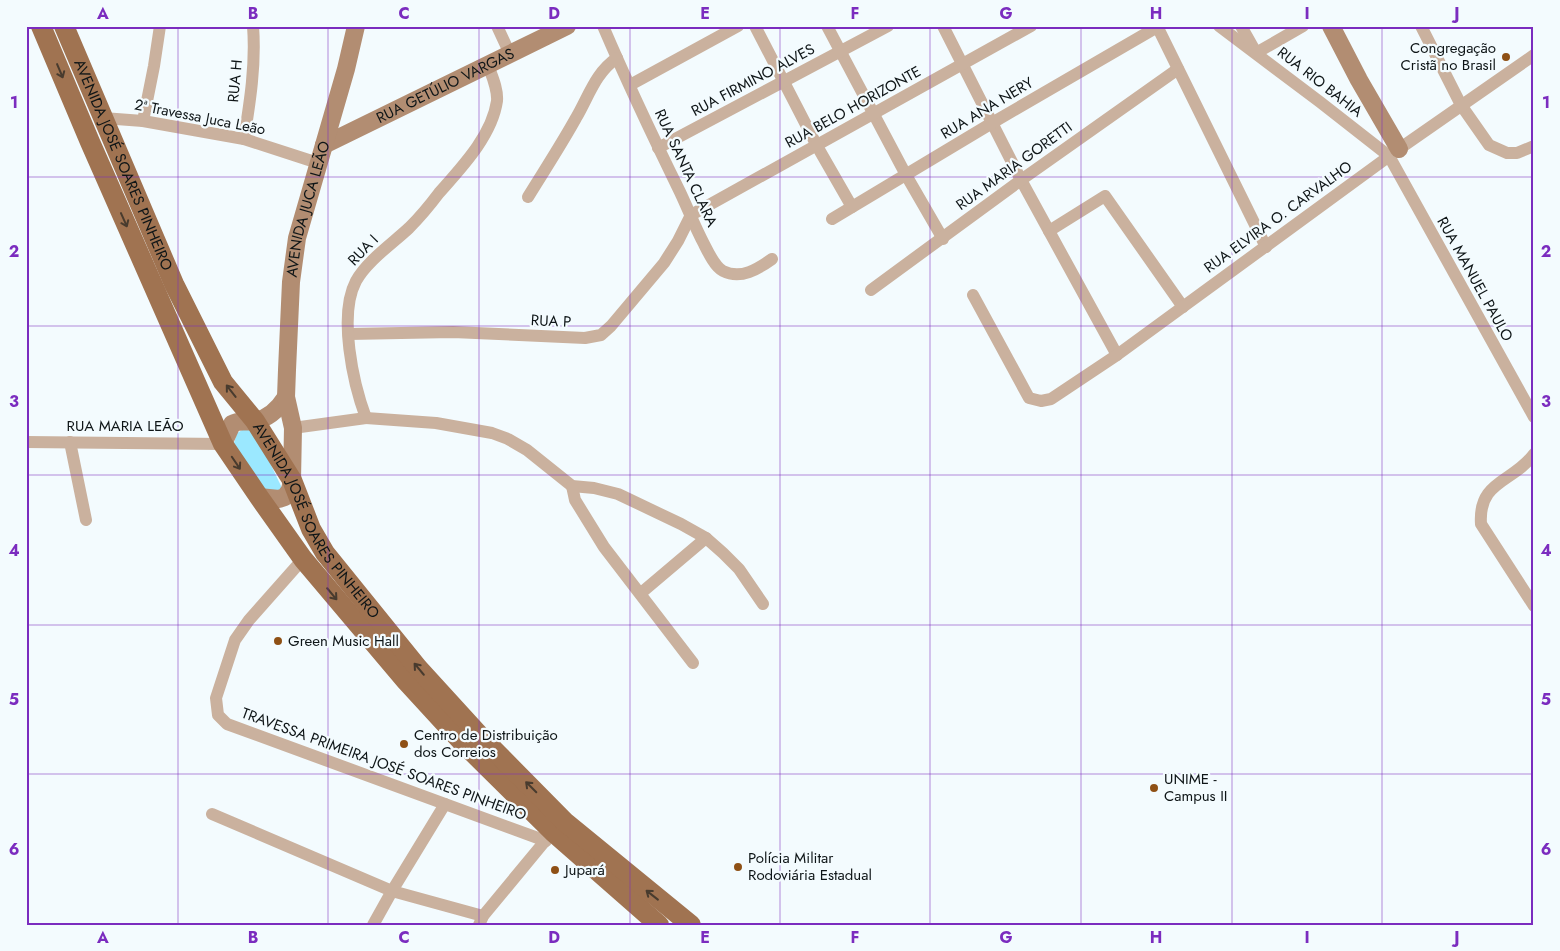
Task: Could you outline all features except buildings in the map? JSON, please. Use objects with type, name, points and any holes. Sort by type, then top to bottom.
[{"type":"main road","name":"AVENIDA JOSÉ SOARES PINHEIRO","points":[[41,26],[223,444],[303,559],[406,681],[549,837],[659,925]]},
{"type":"main road","name":"AVENIDA JOSÉ SOARES PINHEIRO","points":[[64,26],[174,284],[223,382],[255,421],[292,480],[311,529],[325,553],[427,678],[481,737],[565,822],[691,925]]},
{"type":"main road","name":"AVENIDA JUCA LEÃO","points":[[292,480],[293,428],[286,397],[291,282],[298,238],[346,69],[356,26]]},
{"type":"main road","name":"RUA GETÚLIO VARGAS","points":[[324,145],[566,26]]},
{"type":"main road","points":[[1331,26],[1394,153]]},
{"type":"main road","points":[[223,444],[232,424],[241,421],[255,421],[278,410],[286,397]]},
{"type":"main road","points":[[260,497],[279,499],[285,497],[290,490],[292,480]]},
{"type":"street","points":[[143,121],[160,26]]},
{"type":"street","name":"RUA H","points":[[244,139],[251,92],[254,44],[253,26]]},
{"type":"street","points":[[497,26],[510,54]]},
{"type":"street","name":"RUA SANTA CLARA","points":[[603,26],[658,148],[714,262],[722,271],[736,275],[757,269],[772,259]]},
{"type":"street","points":[[630,85],[738,26]]},
{"type":"street","points":[[756,26],[817,146],[852,207]]},
{"type":"street","points":[[827,26],[943,239]]},
{"type":"street","name":"RUA FIRMINO ALVES","points":[[658,148],[888,26]]},
{"type":"street","points":[[943,26],[1021,180],[1117,355]]},
{"type":"street","name":"RUA BELO HORIZONTE","points":[[691,215],[1031,26]]},
{"type":"street","points":[[1219,26],[1256,53],[1303,26]]},
{"type":"street","name":"RUA RIO BAHIA","points":[[1241,26],[1256,53],[1394,153]]},
{"type":"street","points":[[1421,26],[1461,105],[1489,144],[1507,153],[1517,153],[1534,146]]},
{"type":"street","points":[[1158,27],[1266,247]]},
{"type":"street","name":"RUA ANA NERY","points":[[832,219],[992,123],[1158,27]]},
{"type":"street","name":"RUA ELVIRA O. CARVALHO","points":[[973,295],[1029,398],[1041,401],[1051,399],[1117,355],[1394,153],[1534,55]]},
{"type":"street","points":[[528,198],[577,117],[599,74],[617,58]]},
{"type":"street","name":"RUA I","points":[[366,418],[352,373],[349,334],[350,298],[363,270],[413,224],[472,154],[485,133],[497,102],[497,91],[488,65]]},
{"type":"street","name":"RUA MARIA GORETTI","points":[[871,290],[1021,180],[1178,69]]},
{"type":"street","name":"2ª Travessa Juca Leão","points":[[103,118],[143,121],[244,139],[318,163]]},
{"type":"street","name":"RUA MANUEL PAULO","points":[[1394,153],[1534,417]]},
{"type":"street","points":[[1049,231],[1105,196],[1183,306]]},
{"type":"street","name":"RUA P","points":[[349,334],[453,332],[585,338],[601,335],[611,326],[664,262],[678,241],[691,215]]},
{"type":"street","points":[[293,428],[366,418],[436,423],[492,433],[508,439],[527,450],[572,486],[594,488],[618,494],[706,538],[739,569],[763,604]]},
{"type":"street","name":"RUA MARIA LEÃO","points":[[26,442],[223,444]]},
{"type":"street","points":[[70,442],[86,520]]},
{"type":"street","points":[[1534,454],[1526,465],[1504,479],[1483,499],[1480,524],[1534,606]]},
{"type":"street","points":[[572,486],[575,500],[599,539],[693,662]]},
{"type":"street","points":[[641,593],[706,538]]},
{"type":"street","name":"TRAVESSA PRIMEIRA JOSÉ SOARES PINHEIRO","points":[[303,559],[248,620],[235,640],[216,698],[218,715],[227,724],[445,804],[549,837]]},
{"type":"street","points":[[373,925],[445,804]]},
{"type":"street","points":[[212,814],[392,891],[481,920],[549,837]]},
{"type":"shaded area","points":[[244,429],[252,430],[259,440],[282,488],[280,492],[266,493],[233,446],[237,433]]},
{"type":"place","name":"Congregação Cristã no Brasil","points":[[1506,57]]},
{"type":"place","name":"Green Music Hall","points":[[278,641]]},
{"type":"place","name":"Centro de Distribuição dos Correios","points":[[404,744]]},
{"type":"place","name":"UNIME - Campus II","points":[[1154,788]]},
{"type":"place","name":"Polícia Militar Rodoviária Estadual","points":[[738,867]]},
{"type":"place","name":"Jupará","points":[[555,870]]}]
